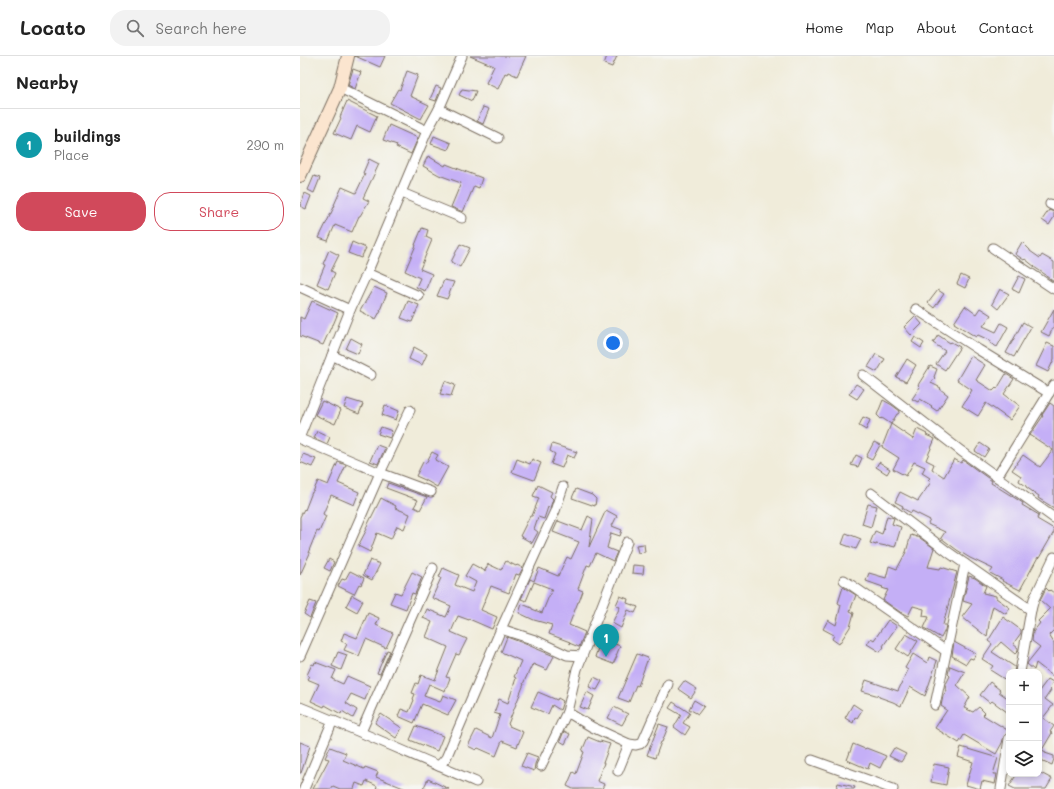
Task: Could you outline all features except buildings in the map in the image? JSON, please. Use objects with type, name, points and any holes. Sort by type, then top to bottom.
[{"type":"street","points":[[300,176],[340,88],[348,56]]},
{"type":"street","points":[[431,492],[380,473],[300,437],[350,310],[427,132],[439,109],[462,56]]},
{"type":"street","points":[[340,88],[427,132]]},
{"type":"street","points":[[439,109],[498,138]]},
{"type":"street","points":[[402,192],[462,218]]},
{"type":"street","points":[[993,248],[1054,289]]},
{"type":"street","points":[[367,273],[419,296]]},
{"type":"street","points":[[300,287],[350,310]]},
{"type":"street","points":[[916,309],[979,350],[1052,389],[997,477]]},
{"type":"street","points":[[332,355],[371,375]]},
{"type":"street","points":[[863,375],[961,451],[1054,518]]},
{"type":"street","points":[[300,656],[380,473],[410,410]]},
{"type":"street","points":[[439,766],[446,758],[501,628],[554,511],[562,487]]},
{"type":"street","points":[[871,493],[965,564],[1031,610]]},
{"type":"street","points":[[540,766],[567,712],[577,669],[627,542]]},
{"type":"street","points":[[1021,669],[1034,599],[1054,557]]},
{"type":"street","points":[[935,705],[965,564]]},
{"type":"street","points":[[361,732],[433,568]]},
{"type":"street","points":[[844,580],[946,651]]},
{"type":"street","points":[[501,628],[535,640],[567,655],[582,656]]},
{"type":"street","points":[[567,655],[577,669]]},
{"type":"street","points":[[567,712],[629,744],[636,745],[643,741],[668,684]]},
{"type":"street","points":[[300,707],[476,782]]},
{"type":"street","points":[[304,789],[333,720]]},
{"type":"street","points":[[1001,789],[1009,741]]},
{"type":"street","points":[[618,771],[629,744]]},
{"type":"street","points":[[812,760],[893,789]]},
{"type":"place","name":"buildings","points":[[606,657]]}]
